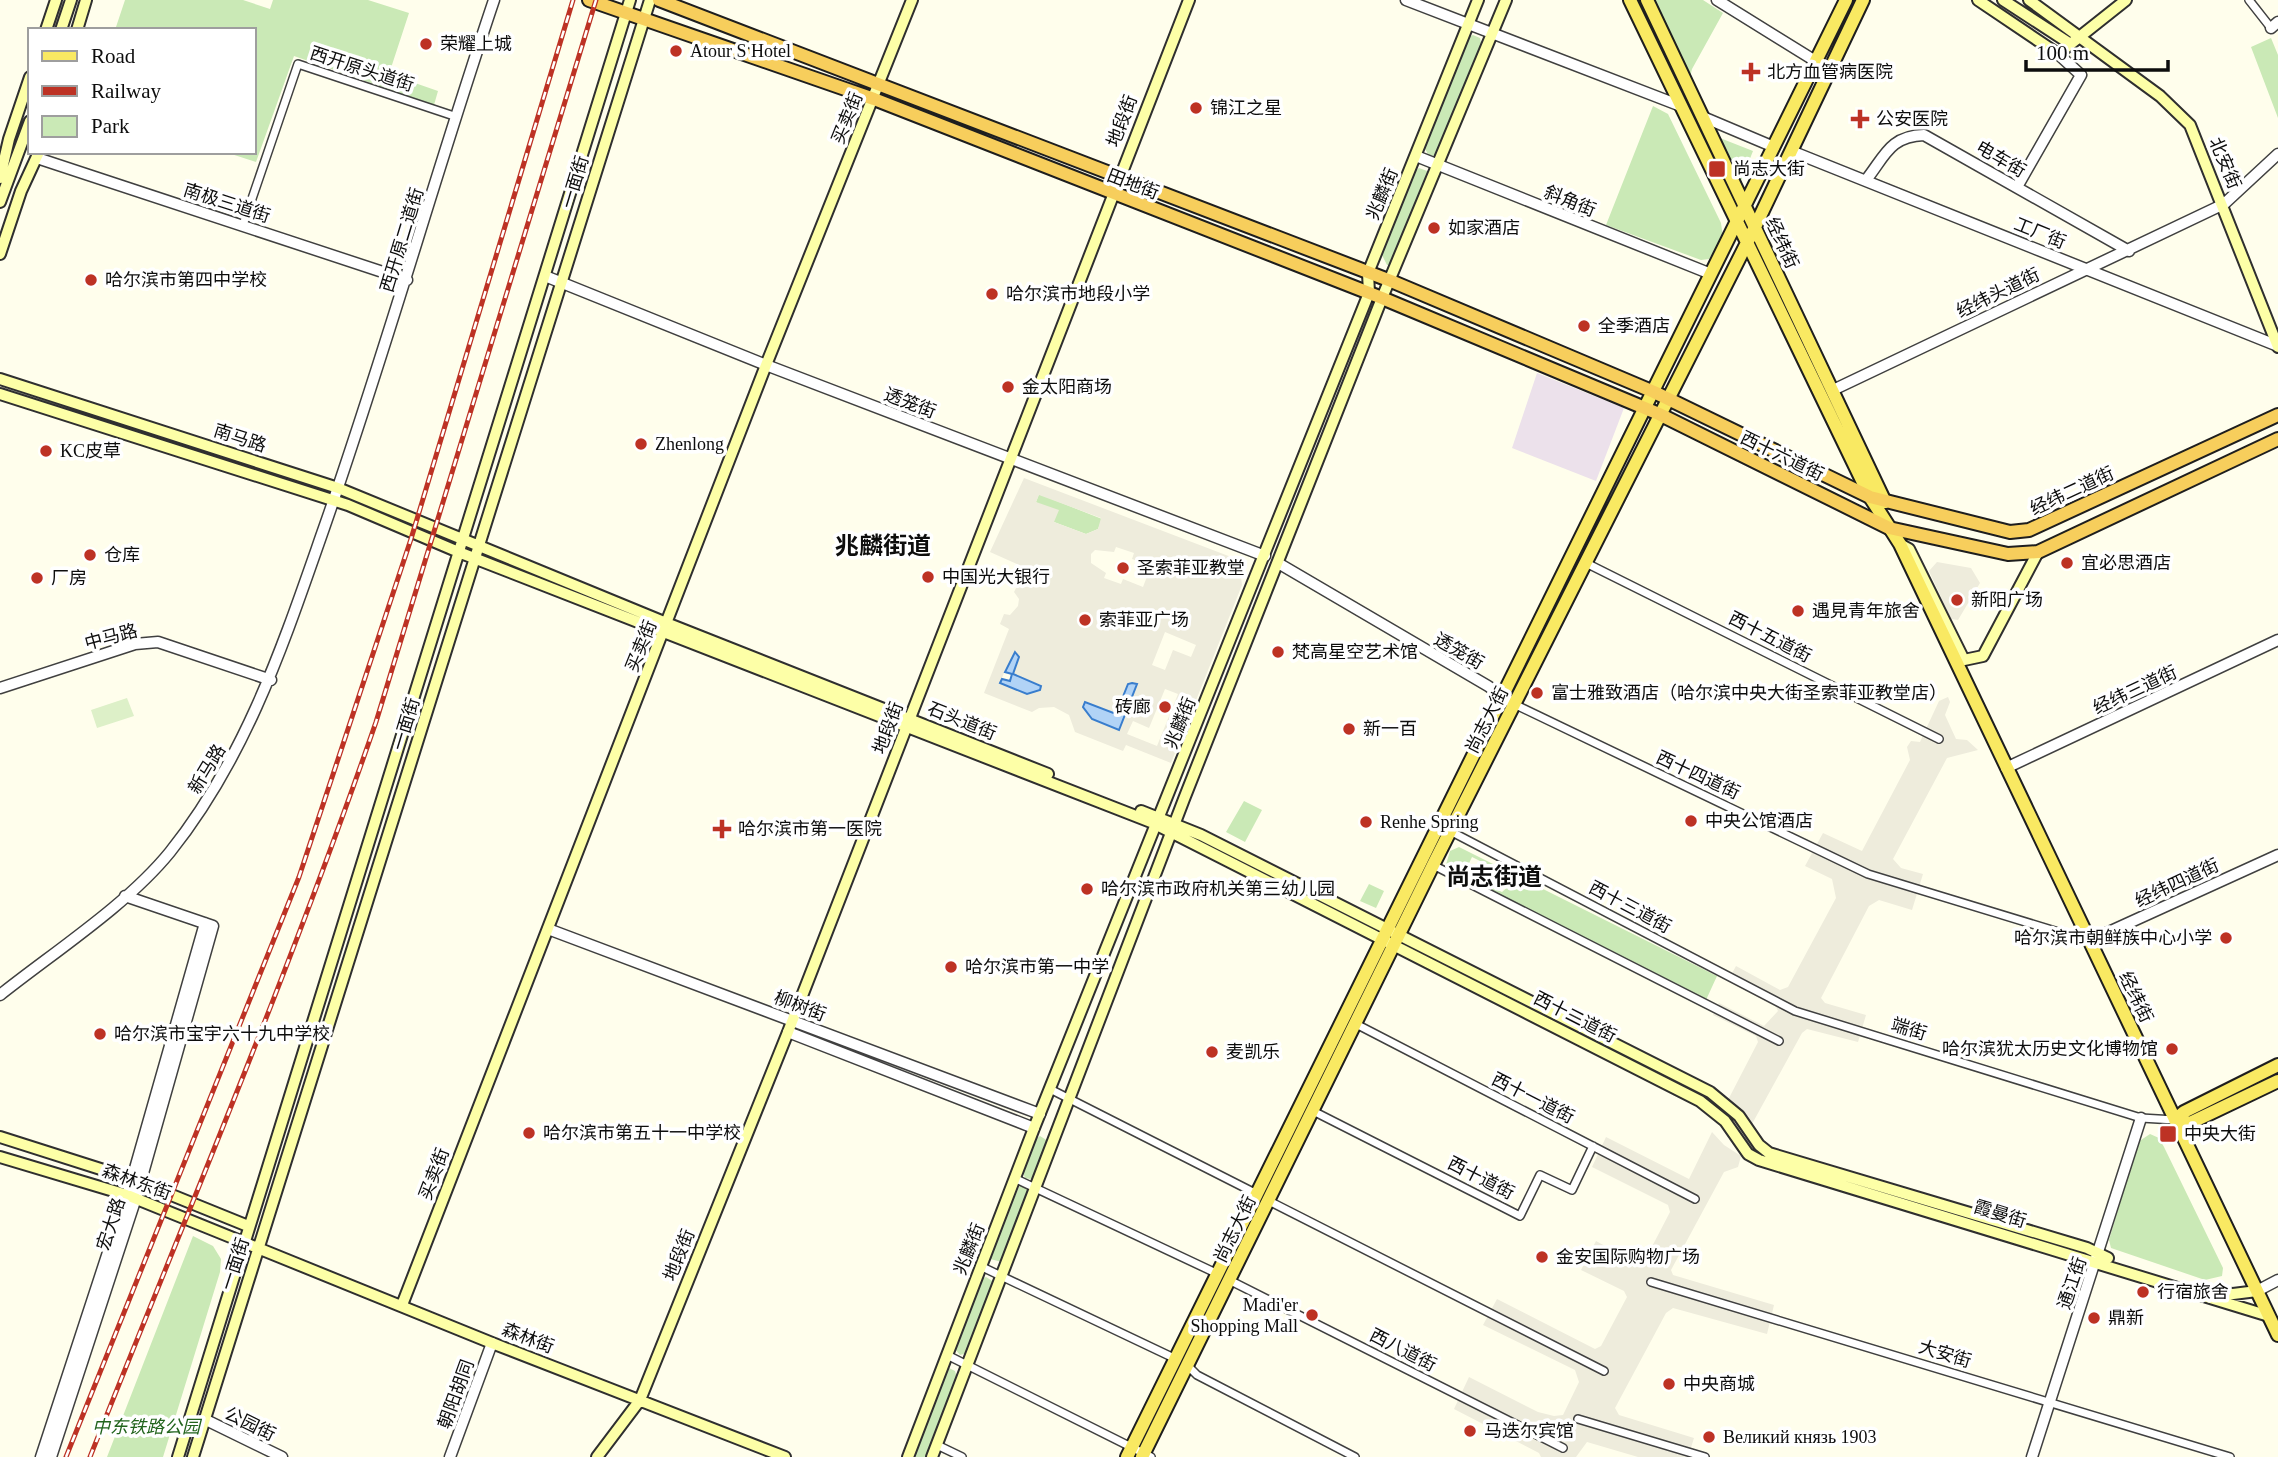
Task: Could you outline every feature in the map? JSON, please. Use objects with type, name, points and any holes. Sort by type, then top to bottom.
[{"type":"highway","name":"田地街","points":[[589,0],[628,6],[645,18],[874,99],[1382,298],[1659,414]]},
{"type":"highway","name":"田地街","points":[[659,0],[879,83],[1118,179],[1368,272],[1654,392]]},
{"type":"highway","name":"西十六道街","points":[[1654,392],[1870,497]]},
{"type":"highway","name":"西十六道街","points":[[1659,414],[1889,528]]},
{"type":"highway","name":"经纬二道街","points":[[1870,497],[2011,533],[2029,530],[2278,415]]},
{"type":"highway","points":[[1889,528],[2008,554],[2038,552],[2278,439]]},
{"type":"main road","points":[[47,28],[56,0]]},
{"type":"main road","points":[[62,28],[71,0]]},
{"type":"main road","points":[[78,28],[86,0]]},
{"type":"main road","name":"一面街","points":[[193,1457],[481,546],[650,0]]},
{"type":"main road","name":"买卖街","points":[[402,1305],[667,628],[766,365],[912,0]]},
{"type":"main road","name":"地段街","points":[[597,1457],[640,1400],[793,1020],[1189,0]]},
{"type":"main road","name":"兆麟街","points":[[908,1457],[1034,1128],[1369,293],[1368,272],[1478,0]]},
{"type":"main road","name":"兆麟街","points":[[932,1457],[1173,828],[1382,298],[1391,282],[1506,0]]},
{"type":"main road","name":"经纬街","points":[[1630,0],[1745,244],[1870,497],[1900,544],[2278,1335]]},
{"type":"main road","name":"经纬街","points":[[1647,0],[1885,502]]},
{"type":"main road","name":"尚志大街","points":[[1129,1452],[1746,208],[1846,0]]},
{"type":"main road","name":"尚志大街","points":[[1146,1456],[1187,1366],[1433,865],[1755,227],[1863,0]]},
{"type":"main road","points":[[1978,0],[2058,54],[2126,0]]},
{"type":"main road","points":[[2003,0],[2069,43]]},
{"type":"main road","name":"北安街","points":[[2029,0],[2178,111],[2190,125],[2224,204],[2278,346]]},
{"type":"main road","name":"一面街","points":[[178,1457],[248,1226],[461,553],[628,6]]},
{"type":"main road","points":[[0,178],[4,137],[28,82]]},
{"type":"main road","points":[[0,202],[28,126]]},
{"type":"main road","points":[[0,254],[21,191],[38,155]]},
{"type":"main road","name":"南马路","points":[[0,379],[338,488],[465,540]]},
{"type":"main road","name":"南马路","points":[[0,394],[334,500],[461,553]]},
{"type":"main road","name":"石头道街","points":[[465,540],[667,628]]},
{"type":"main road","points":[[1900,544],[1909,549],[1964,660],[1970,661],[1983,656],[2038,552]]},
{"type":"main road","name":"石头道街","points":[[461,553],[667,628],[1173,828],[1397,940]]},
{"type":"main road","name":"西十二道街","points":[[1397,940],[1710,1092],[1739,1116]]},
{"type":"main road","name":"西十二道街","points":[[1397,940],[1700,1101],[1731,1131]]},
{"type":"main road","points":[[2175,1120],[2185,1112],[2278,1065]]},
{"type":"main road","points":[[2175,1120],[2190,1123],[2278,1081]]},
{"type":"main road","name":"霞曼街","points":[[1739,1116],[1759,1145],[1769,1153],[2087,1248],[2097,1258],[2269,1316]]},
{"type":"main road","name":"霞曼街","points":[[1731,1131],[1748,1154],[1759,1160],[2219,1293],[2257,1291]]},
{"type":"main road","name":"森林东街","points":[[0,1137],[136,1181],[248,1226]]},
{"type":"main road","name":"森林东街","points":[[0,1157],[132,1197],[259,1247]]},
{"type":"main road","name":"森林街","points":[[259,1247],[492,1343],[785,1457]]},
{"type":"street","name":"西开原二道街","points":[[338,488],[407,280],[494,0]]},
{"type":"street","points":[[1406,0],[1681,106]]},
{"type":"street","points":[[1717,0],[1817,62]]},
{"type":"street","points":[[2249,0],[2274,25]]},
{"type":"street","points":[[2017,187],[2081,75],[2058,54]]},
{"type":"street","name":"西开原头道街","points":[[243,225],[298,64],[457,117]]},
{"type":"street","points":[[1703,117],[1774,147]]},
{"type":"street","name":"电车街","points":[[1866,180],[1892,146],[1906,136],[1924,135],[2129,251]]},
{"type":"street","name":"工厂街","points":[[1791,151],[2278,346]]},
{"type":"street","name":"经纬头道街","points":[[1833,390],[2224,204],[2278,154]]},
{"type":"street","name":"南极三道街","points":[[38,155],[407,280]]},
{"type":"street","name":"斜角街","points":[[1416,156],[1711,274]]},
{"type":"street","name":"透笼街","points":[[545,276],[766,365],[1265,556]]},
{"type":"street","name":"新马路","points":[[0,995],[143,882],[171,851],[226,773],[271,680],[338,488]]},
{"type":"street","name":"透笼街","points":[[1278,563],[1514,704]]},
{"type":"street","name":"西十五道街","points":[[1586,563],[1939,740]]},
{"type":"street","name":"经纬三道街","points":[[2006,768],[2278,640]]},
{"type":"street","name":"中马路","points":[[0,688],[135,644],[158,642],[271,680]]},
{"type":"street","name":"西十四道街","points":[[1514,704],[1868,874],[2089,941]]},
{"type":"street","name":"西十三道街","points":[[1450,831],[1795,1011]]},
{"type":"street","name":"经纬四道街","points":[[2089,941],[2278,855]]},
{"type":"street","points":[[1433,865],[1779,1041]]},
{"type":"street","name":"宏大路","points":[[51,1457],[214,926],[125,896]]},
{"type":"street","name":"柳树街","points":[[548,929],[1040,1114]]},
{"type":"street","name":"端街","points":[[1795,1011],[2141,1118],[2175,1120]]},
{"type":"street","name":"西十一道街","points":[[1356,1024],[1695,1199]]},
{"type":"street","name":"柳树街","points":[[788,1032],[1034,1128]]},
{"type":"street","points":[[1050,1089],[1604,1371]]},
{"type":"street","name":"西十道街","points":[[1313,1111],[1520,1216],[1541,1175],[1572,1190],[1593,1146]]},
{"type":"street","name":"通江街","points":[[2032,1457],[2141,1118]]},
{"type":"street","name":"西八道街","points":[[1016,1179],[1217,1273],[1563,1448]]},
{"type":"street","name":"宏大路","points":[[41,1457],[132,1197]]},
{"type":"street","points":[[980,1266],[1175,1359],[1197,1375],[1355,1457]]},
{"type":"street","points":[[2257,1291],[2278,1280]]},
{"type":"street","name":"大安街","points":[[1651,1282],[2230,1457]]},
{"type":"street","name":"朝阳胡同","points":[[450,1457],[492,1343]]},
{"type":"street","points":[[947,1355],[1129,1452],[1146,1456]]},
{"type":"street","name":"公园街","points":[[204,1419],[282,1457]]},
{"type":"street","points":[[1578,1419],[1705,1457]]},
{"type":"street","points":[[937,1445],[962,1457]]},
{"type":"shaded area","points":[[1537,373],[1624,408],[1596,481],[1512,448]]},
{"type":"shaded area","name":"索菲亚广场","points":[[1024,478],[1239,560],[1242,585],[1171,763],[1126,745],[1123,751],[1075,732],[1069,715],[1054,707],[1039,708],[1032,712],[984,693],[1009,629],[1000,624],[1004,614],[1010,615],[1018,606],[1019,599],[1014,592],[1017,586],[1023,588],[1030,570],[990,552]],"holes":[[[1039,495],[1101,518],[1098,529],[1086,534],[1054,522],[1059,510],[1036,502]],[[1116,547],[1134,553],[1132,559],[1151,566],[1143,587],[1123,579],[1121,584],[1104,578],[1106,573],[1091,563],[1091,554],[1095,550],[1114,552]],[[1165,632],[1196,645],[1191,657],[1173,650],[1165,670],[1152,665]],[[1019,657],[1012,674],[1041,685],[1000,683],[1006,668]],[[1137,684],[1119,729],[1085,702],[1116,715],[1128,685]],[[1165,689],[1178,694],[1157,746],[1127,734],[1133,721],[1149,728]]]},
{"type":"shaded area","name":"新阳广场","points":[[1937,562],[1971,568],[1980,583],[1958,620],[1951,619],[1929,571]]},
{"type":"shaded area","points":[[1948,697],[1950,702],[1945,715],[1956,739],[1967,740],[1978,750],[1947,758],[1893,859],[1901,868],[1923,874],[1912,910],[1879,900],[1869,906],[1821,998],[1825,1003],[1866,1015],[1858,1042],[1807,1029],[1802,1033],[1752,1124],[1728,1100],[1758,1042],[1756,1036],[1713,1015],[1719,1003],[1764,1026],[1778,1011],[1776,1007],[1728,981],[1736,966],[1780,990],[1788,987],[1836,898],[1832,879],[1805,866],[1823,833],[1862,851],[1910,760],[1907,747],[1911,741],[1920,742],[1939,701]]},
{"type":"shaded area","points":[[1712,1132],[1724,1145],[1741,1156],[1738,1167],[1724,1172],[1671,1270],[1673,1275],[1774,1305],[1767,1334],[1673,1308],[1666,1313],[1615,1408],[1619,1415],[1694,1438],[1688,1457],[1638,1457],[1587,1442],[1576,1457],[1541,1457],[1539,1453],[1454,1409],[1469,1377],[1538,1412],[1563,1415],[1579,1382],[1575,1370],[1483,1325],[1497,1299],[1595,1349],[1601,1346],[1627,1297],[1624,1291],[1581,1270],[1596,1241],[1636,1263],[1645,1260],[1670,1212],[1668,1205],[1592,1167],[1606,1137],[1689,1179]]},
{"type":"green space","points":[[125,0],[243,0],[270,9],[273,0],[368,0],[409,13],[389,74],[438,91],[434,105],[294,56],[256,162],[231,154],[256,154],[256,28],[116,28]]},
{"type":"green space","points":[[1649,0],[1703,0],[1723,13],[1692,69],[1688,86]]},
{"type":"green space","points":[[1473,35],[1480,38],[1482,47],[1438,155],[1429,156],[1424,147],[1468,37]]},
{"type":"green space","points":[[2271,38],[2278,55],[2278,118],[2251,47]]},
{"type":"green space","points":[[1653,106],[1668,114],[1721,223],[1723,237],[1709,259],[1701,260],[1606,225]]},
{"type":"green space","points":[[1720,138],[1753,151],[1741,181]]},
{"type":"green space","points":[[1419,168],[1430,172],[1392,265],[1387,265],[1381,253],[1413,173]]},
{"type":"green space","points":[[1039,494],[1102,519],[1098,529],[1086,534],[1054,522],[1036,502]]},
{"type":"green space","points":[[127,698],[134,716],[97,728],[91,710]]},
{"type":"green space","points":[[1244,801],[1262,810],[1245,842],[1226,832]]},
{"type":"green space","points":[[1459,847],[1717,976],[1706,1000],[1464,879],[1465,876],[1502,892],[1510,885],[1508,875],[1472,857],[1462,878],[1445,868],[1450,851]]},
{"type":"green space","points":[[1369,884],[1384,891],[1376,908],[1360,901]]},
{"type":"green space","points":[[2150,1134],[2159,1138],[2164,1147],[2223,1268],[2222,1276],[2205,1280],[2111,1248],[2109,1240],[2138,1142]]},
{"type":"green space","points":[[1040,1136],[1048,1141],[1036,1177],[1025,1178],[1023,1172],[1036,1139]]},
{"type":"green space","points":[[1020,1185],[1029,1190],[1002,1262],[990,1259],[990,1253]]},
{"type":"green space","name":"中东铁路公园","points":[[193,1236],[213,1246],[221,1259],[220,1272],[163,1457],[107,1457]]},
{"type":"green space","points":[[986,1277],[994,1282],[967,1353],[960,1355],[955,1349],[981,1279]]},
{"type":"green space","points":[[947,1367],[955,1371],[957,1378],[927,1457],[912,1457]]},
{"type":"water","points":[[1015,652],[1019,657],[1013,674],[1041,686],[1040,690],[1027,694],[1000,683],[1002,679],[1010,681],[1012,674],[1005,672]]},
{"type":"water","points":[[1128,684],[1137,684],[1119,730],[1092,719],[1083,707],[1085,702],[1116,714]]},
{"type":"railway","points":[[66,1457],[299,877],[411,539],[573,0]]},
{"type":"railway","points":[[90,1457],[309,908],[376,722],[596,0]]},
{"type":"place","name":"荣耀上城","points":[[426,44]]},
{"type":"place","name":"Atour S Hotel","points":[[676,51]]},
{"type":"place","name":"北方血管病医院","points":[[1751,72]]},
{"type":"place","name":"锦江之星","points":[[1196,108]]},
{"type":"place","name":"公安医院","points":[[1860,119]]},
{"type":"place","name":"尚志大街","points":[[1717,169]]},
{"type":"place","name":"如家酒店","points":[[1434,228]]},
{"type":"place","name":"哈尔滨市第四中学校","points":[[91,280]]},
{"type":"place","name":"哈尔滨市地段小学","points":[[992,294]]},
{"type":"place","name":"全季酒店","points":[[1584,326]]},
{"type":"place","name":"金太阳商场","points":[[1008,387]]},
{"type":"place","name":"Zhenlong","points":[[641,444]]},
{"type":"place","name":"KC皮草","points":[[46,451]]},
{"type":"place","name":"仓库","points":[[90,555]]},
{"type":"place","name":"宜必思酒店","points":[[2067,563]]},
{"type":"place","name":"圣索菲亚教堂","points":[[1123,568]]},
{"type":"place","name":"中国光大银行","points":[[928,577]]},
{"type":"place","name":"厂房","points":[[37,578]]},
{"type":"place","name":"新阳广场","points":[[1957,600]]},
{"type":"place","name":"遇見青年旅舍","points":[[1798,611]]},
{"type":"place","name":"索菲亚广场","points":[[1085,620]]},
{"type":"place","name":"梵高星空艺术馆","points":[[1278,652]]},
{"type":"place","name":"富士雅致酒店（哈尔滨中央大街圣索菲亚教堂店）","points":[[1537,693]]},
{"type":"place","name":"砖廊","points":[[1165,707]]},
{"type":"place","name":"新一百","points":[[1349,729]]},
{"type":"place","name":"中央公馆酒店","points":[[1691,821]]},
{"type":"place","name":"Renhe Spring","points":[[1366,822]]},
{"type":"place","name":"哈尔滨市第一医院","points":[[722,829]]},
{"type":"place","name":"哈尔滨市政府机关第三幼儿园","points":[[1087,889]]},
{"type":"place","name":"哈尔滨市朝鲜族中心小学","points":[[2226,938]]},
{"type":"place","name":"哈尔滨市第一中学","points":[[951,967]]},
{"type":"place","name":"哈尔滨市宝宇六十九中学校","points":[[100,1034]]},
{"type":"place","name":"哈尔滨犹太历史文化博物馆","points":[[2172,1049]]},
{"type":"place","name":"麦凯乐","points":[[1212,1052]]},
{"type":"place","name":"哈尔滨市第五十一中学校","points":[[529,1133]]},
{"type":"place","name":"中央大街","points":[[2168,1134]]},
{"type":"place","name":"金安国际购物广场","points":[[1542,1257]]},
{"type":"place","name":"行宿旅舍","points":[[2143,1292]]},
{"type":"place","name":"Madi'er Shopping Mall","points":[[1312,1315]]},
{"type":"place","name":"鼎新","points":[[2094,1318]]},
{"type":"place","name":"中央商城","points":[[1669,1384]]},
{"type":"place","name":"马迭尔宾馆","points":[[1470,1431]]},
{"type":"place","name":"Великий князь 1903","points":[[1709,1437]]},
{"type":"district","name":"兆麟街道","points":[[883,546]]},
{"type":"district","name":"尚志街道","points":[[1494,877]]}]
